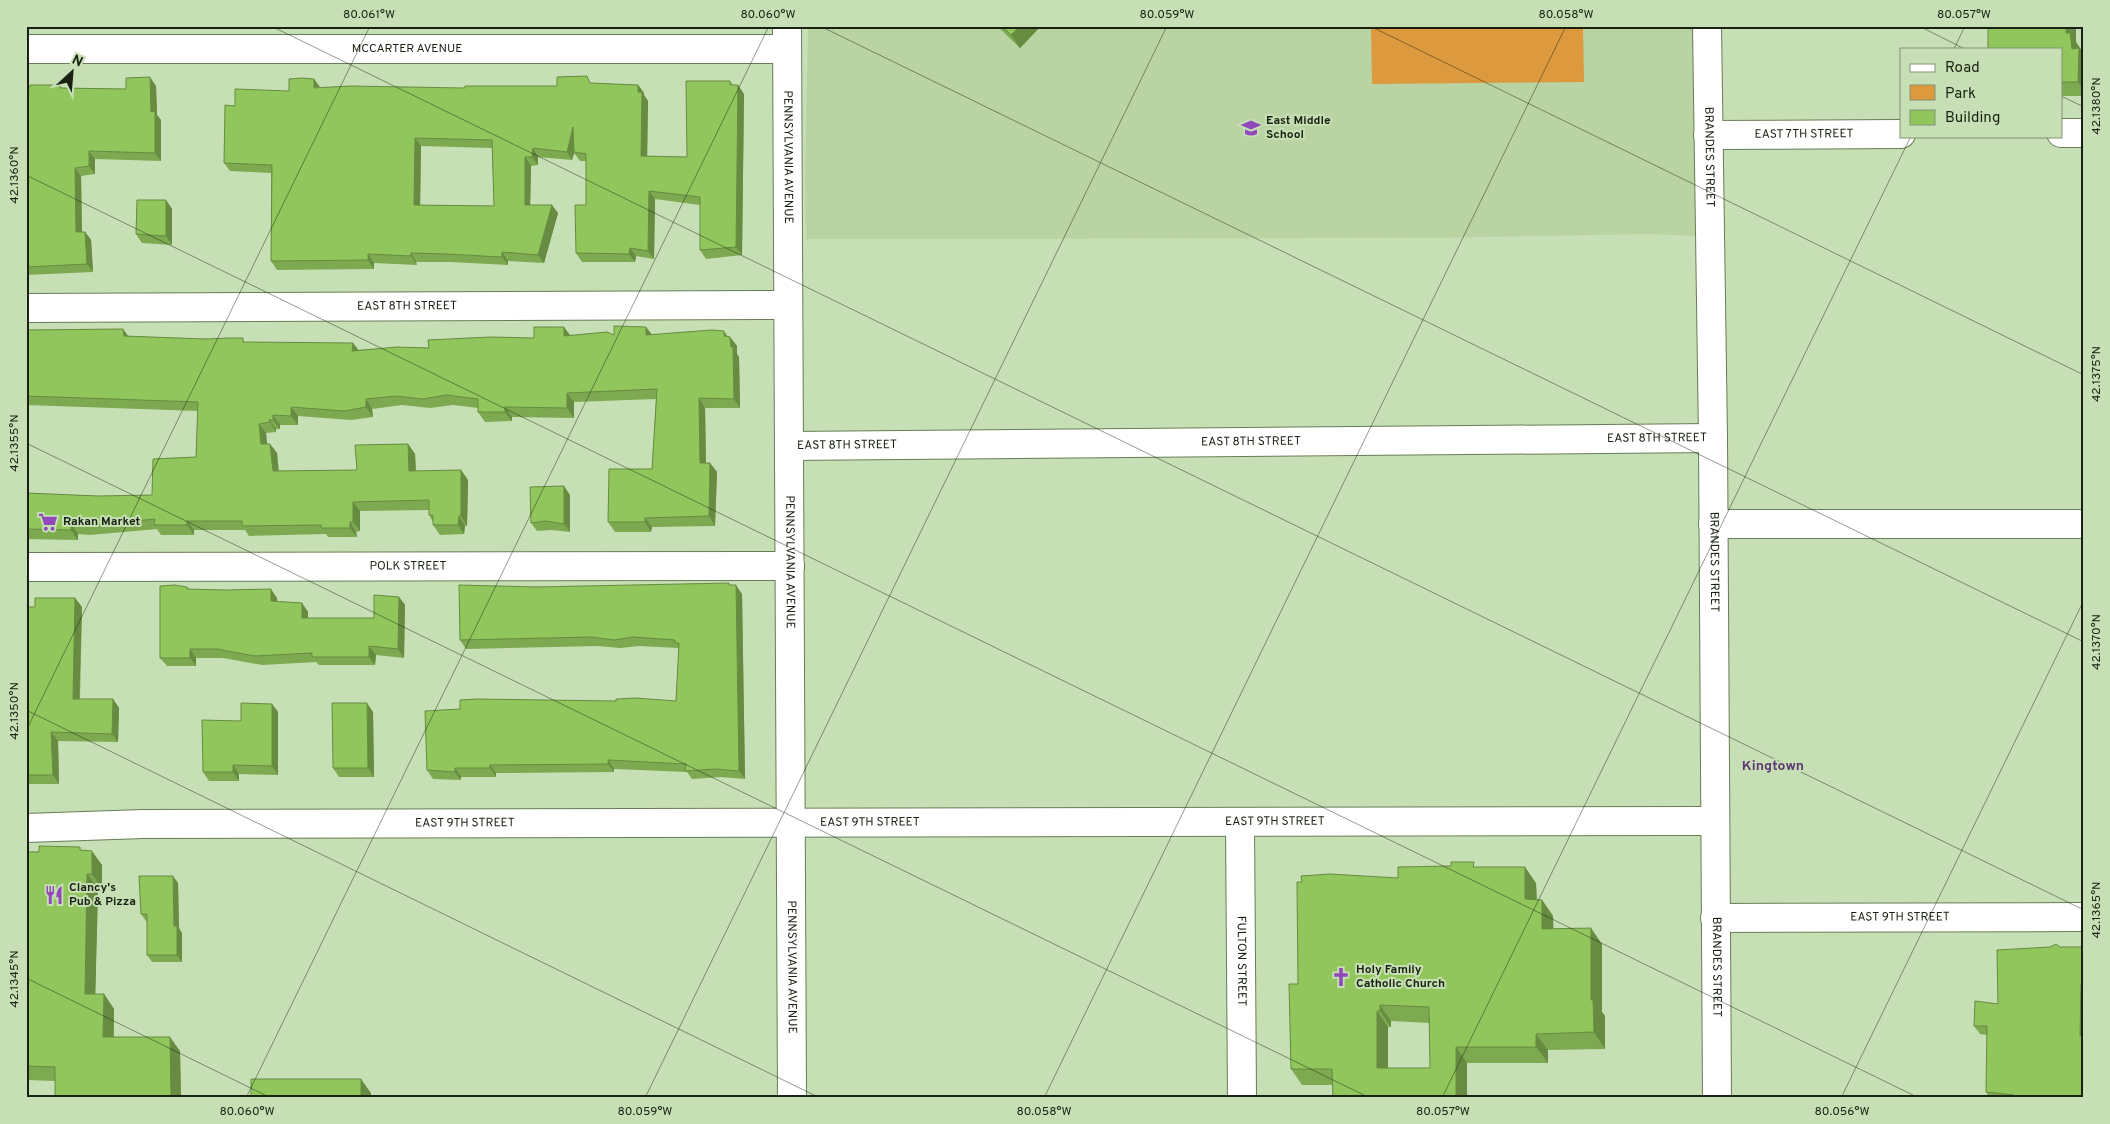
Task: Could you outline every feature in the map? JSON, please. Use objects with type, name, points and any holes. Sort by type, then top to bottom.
[{"type":"street","name":"BRANDES STREET","points":[[1707,26],[1713,438],[1717,1098]]},
{"type":"street","name":"MCCARTER AVENUE","points":[[26,49],[787,37]]},
{"type":"street","name":"PENNSYLVANIA AVENUE","points":[[787,37],[792,1098]]},
{"type":"street","points":[[2062,133],[2084,133]]},
{"type":"street","name":"EAST 7TH STREET","points":[[1708,135],[1900,134]]},
{"type":"street","name":"EAST 8TH STREET","points":[[26,308],[788,305]]},
{"type":"street","name":"EAST 8TH STREET","points":[[789,446],[1713,438]]},
{"type":"street","points":[[1713,524],[2084,524]]},
{"type":"street","name":"POLK STREET","points":[[26,567],[790,566]]},
{"type":"street","name":"EAST 9TH STREET","points":[[26,828],[143,824],[1714,821]]},
{"type":"street","name":"FULTON STREET","points":[[1240,823],[1242,1098]]},
{"type":"street","name":"EAST 9TH STREET","points":[[1715,918],[2084,918]]},
{"type":"shaded area","name":"East Middle School","points":[[808,26],[1697,26],[1698,236],[1647,234],[1427,238],[806,239]]},
{"type":"green space","points":[[1371,26],[1583,26],[1584,82],[1372,84]]},
{"type":"building","points":[[1002,26],[1020,26],[1011,35]]},
{"type":"building","points":[[1988,26],[2066,26],[2066,33],[2070,33],[2072,49],[2079,48],[2078,82],[2062,82],[2062,48],[1988,48]]},
{"type":"building","points":[[587,76],[590,83],[638,85],[638,92],[642,92],[641,156],[687,157],[686,81],[730,81],[730,85],[738,85],[736,247],[700,250],[700,197],[649,191],[648,251],[630,248],[629,254],[576,253],[575,205],[586,205],[586,154],[574,152],[573,127],[567,152],[533,148],[532,157],[525,157],[525,205],[552,205],[538,255],[502,252],[502,257],[411,253],[411,256],[368,254],[368,260],[271,261],[272,165],[224,163],[225,105],[235,106],[235,89],[289,91],[289,79],[302,78],[314,79],[314,88],[350,86],[465,88],[465,86],[557,86],[557,77]],"holes":[[[415,138],[492,140],[494,206],[414,205]]]},
{"type":"building","points":[[150,77],[151,112],[155,111],[155,153],[89,151],[89,166],[75,168],[76,232],[85,232],[87,264],[26,267],[26,89],[29,89],[30,85],[60,85],[60,88],[126,89],[126,78]]},
{"type":"building","points":[[137,200],[166,200],[166,236],[136,234]]},
{"type":"building","points":[[614,326],[646,327],[646,335],[712,330],[724,331],[724,336],[730,337],[731,347],[733,347],[734,399],[699,398],[700,463],[710,463],[709,516],[645,518],[645,522],[608,522],[609,469],[652,469],[657,389],[567,393],[567,408],[505,407],[505,412],[478,412],[478,399],[446,395],[423,399],[396,396],[366,399],[366,407],[344,411],[291,407],[291,416],[273,415],[273,420],[269,420],[270,422],[259,424],[261,444],[270,444],[273,471],[357,470],[355,445],[408,444],[409,471],[461,470],[461,516],[459,516],[458,525],[433,525],[433,515],[429,515],[429,500],[353,502],[353,522],[350,522],[350,528],[321,528],[321,525],[242,526],[242,521],[187,521],[187,525],[154,525],[155,519],[83,526],[71,524],[71,530],[26,529],[26,493],[98,496],[152,495],[153,459],[196,457],[198,402],[26,396],[26,330],[123,329],[124,336],[205,339],[243,338],[243,342],[353,343],[352,351],[397,347],[429,348],[428,340],[490,337],[534,338],[534,327],[564,327],[564,336],[607,332],[614,335]]},
{"type":"building","points":[[564,486],[564,524],[546,521],[531,523],[530,487]]},
{"type":"building","points":[[729,583],[729,585],[736,585],[739,771],[715,769],[685,771],[686,764],[608,760],[608,764],[490,765],[490,768],[455,768],[455,772],[427,770],[425,711],[460,709],[460,700],[616,701],[616,699],[635,698],[676,701],[679,643],[675,643],[675,640],[633,637],[614,640],[591,637],[460,640],[459,585],[536,587]]},
{"type":"building","points":[[175,585],[187,587],[187,589],[271,589],[271,601],[302,603],[302,618],[374,618],[374,595],[399,597],[398,649],[369,646],[369,657],[312,657],[312,653],[255,656],[217,649],[190,649],[190,658],[160,658],[160,586]]},
{"type":"building","points":[[35,598],[75,598],[73,699],[113,699],[112,734],[51,732],[53,775],[26,775],[26,607],[35,607]]},
{"type":"building","points":[[241,703],[272,704],[272,766],[233,765],[233,772],[203,772],[202,720],[241,721]]},
{"type":"building","points":[[332,703],[367,703],[368,768],[333,768]]},
{"type":"building","points":[[39,846],[80,847],[80,850],[92,851],[92,874],[87,874],[85,994],[104,994],[103,1037],[170,1037],[171,1098],[55,1098],[55,1067],[26,1066],[26,852],[39,852]]},
{"type":"building","points":[[1451,862],[1474,862],[1473,867],[1525,867],[1525,899],[1542,900],[1542,929],[1591,928],[1591,1000],[1593,1000],[1594,1032],[1536,1034],[1536,1047],[1456,1047],[1456,1098],[1333,1098],[1332,1069],[1291,1069],[1289,984],[1298,984],[1297,882],[1302,882],[1301,876],[1330,874],[1398,878],[1398,867],[1451,866]],"holes":[[[1380,1005],[1429,1007],[1430,1068],[1377,1068],[1377,1011],[1380,1011]]]},
{"type":"building","points":[[139,876],[173,876],[174,926],[177,926],[177,955],[147,955],[147,914],[141,914]]},
{"type":"building","points":[[2056,944],[2060,947],[2083,947],[2084,984],[2081,984],[2080,1036],[2083,1035],[2084,1098],[2014,1098],[2014,1095],[1986,1092],[1987,1026],[1974,1026],[1975,1001],[1998,1004],[1997,950],[2050,947]]},
{"type":"building","points":[[251,1079],[361,1079],[361,1098],[251,1098]]},
{"type":"place","name":"East Middle School","points":[[1251,128]]},
{"type":"place","name":"Rakan Market","points":[[48,522]]},
{"type":"place","name":"Clancy's Pub & Pizza","points":[[54,895]]},
{"type":"place","name":"Holy Family Catholic Church","points":[[1341,977]]},
{"type":"district","name":"Kingtown","points":[[1773,766]]}]
